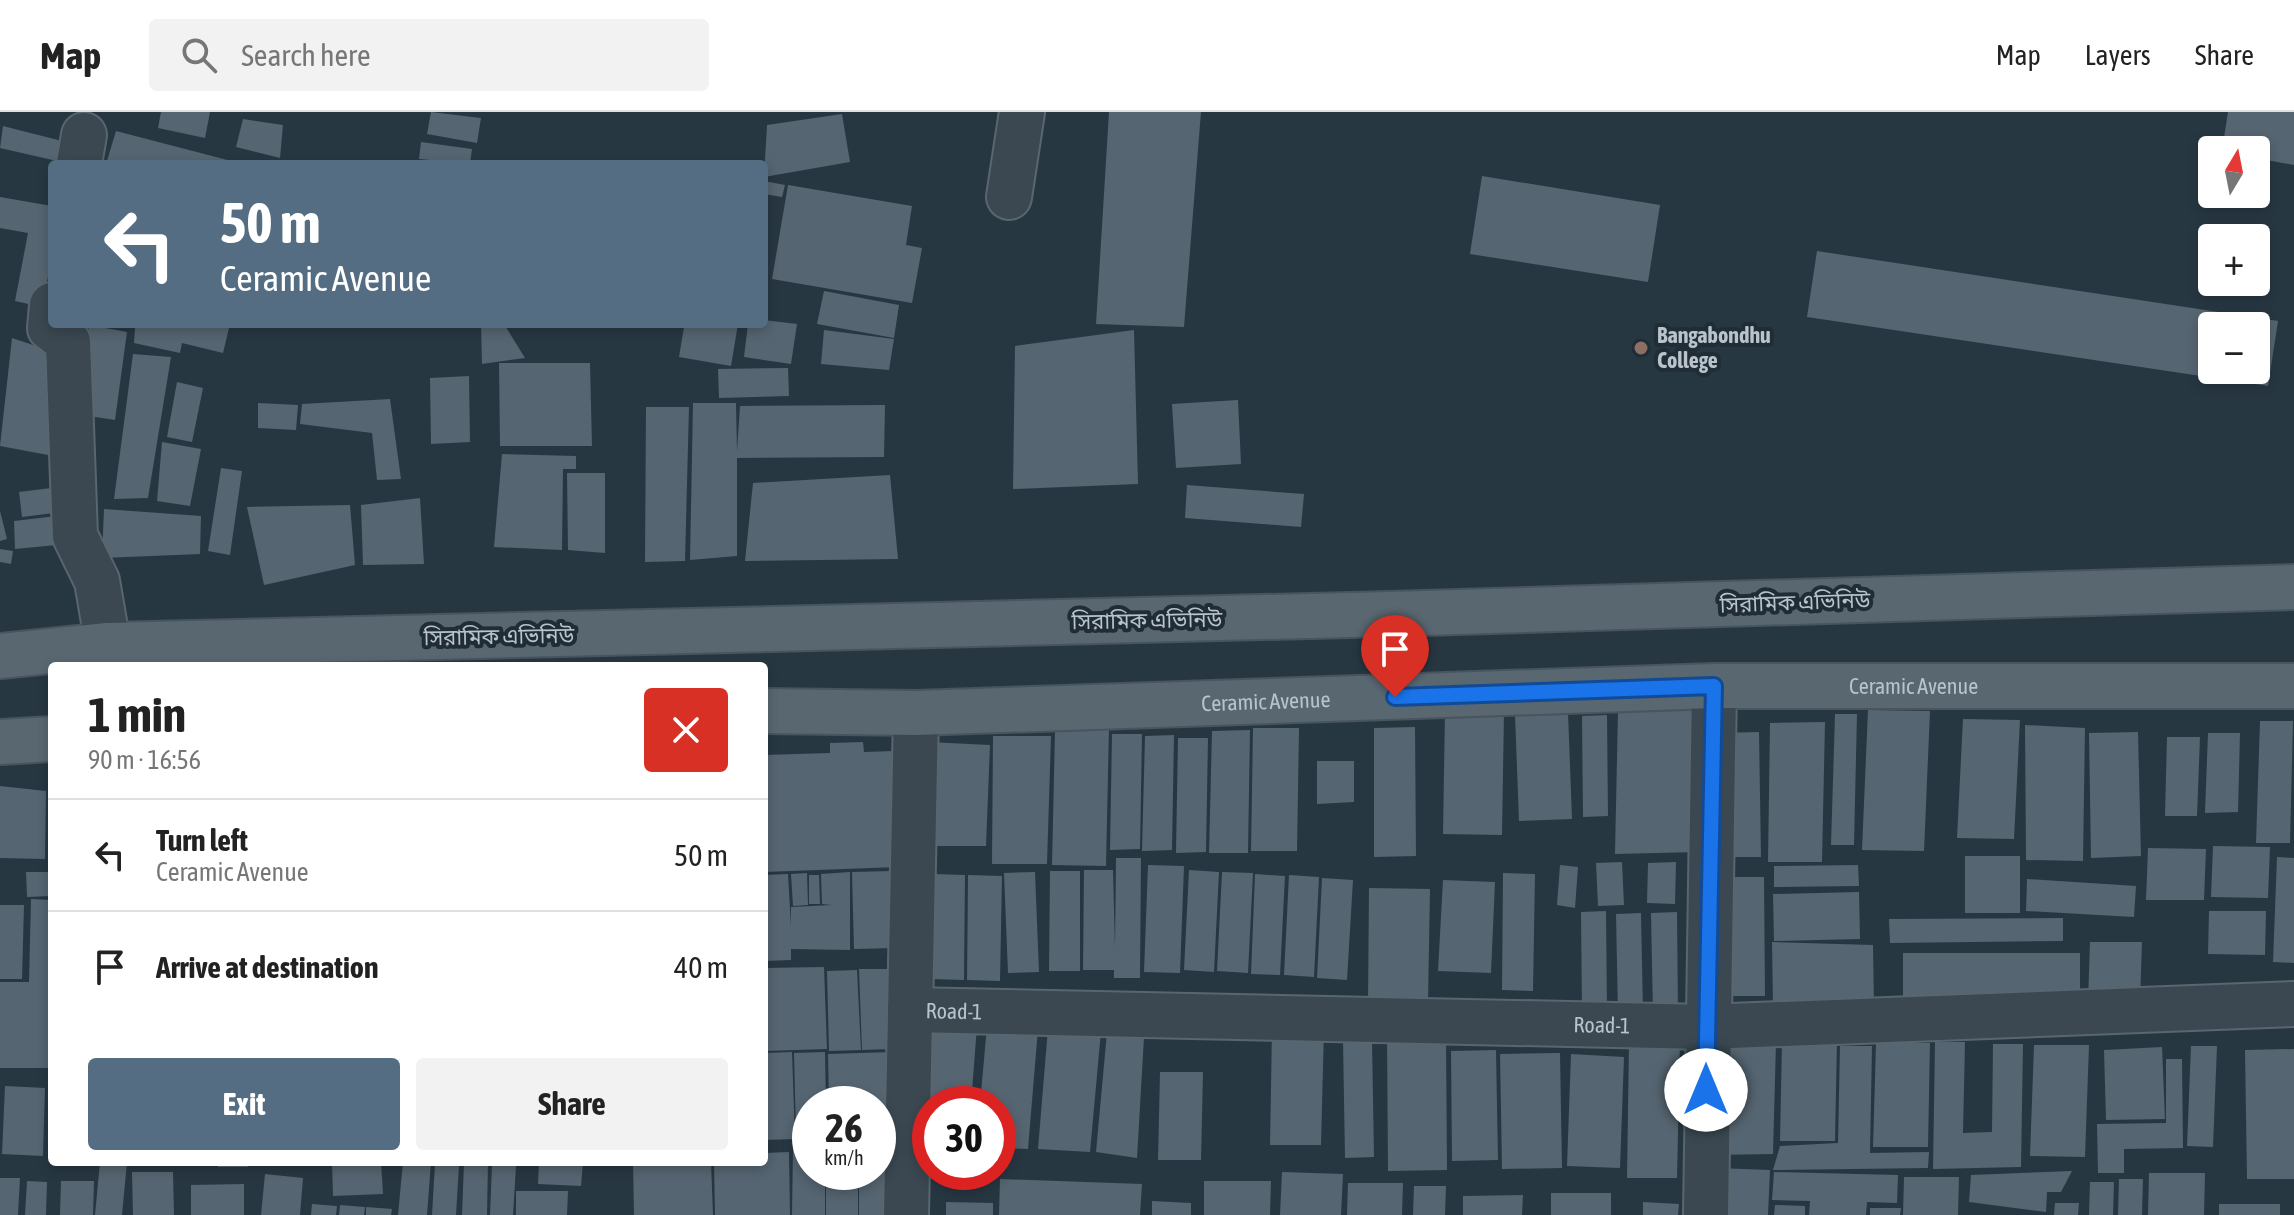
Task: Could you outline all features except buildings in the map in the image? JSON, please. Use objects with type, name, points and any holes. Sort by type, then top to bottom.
[{"type":"main road","name":"সিরামিক এভিনিউ","points":[[0,656],[108,645],[1406,614],[2294,587]]},
{"type":"main road","name":"Ceramic Avenue","points":[[768,711],[916,713],[1714,686],[2294,686]]},
{"type":"main road","points":[[0,742],[48,739]]},
{"type":"street","points":[[1009,197],[1022,112]]},
{"type":"street","points":[[50,328],[68,342],[75,536],[97,581],[108,645]]},
{"type":"street","points":[[1706,1215],[1706,1027],[1714,686]]},
{"type":"street","points":[[906,1215],[916,713]]},
{"type":"street","name":"Road-1","points":[[910,1010],[1706,1027],[2294,1004]]},
{"type":"place","name":"Bangabondhu College","points":[[1641,348]]},
{"type":"route","points":[[1395,697],[1714,686],[1706,1090]]}]
